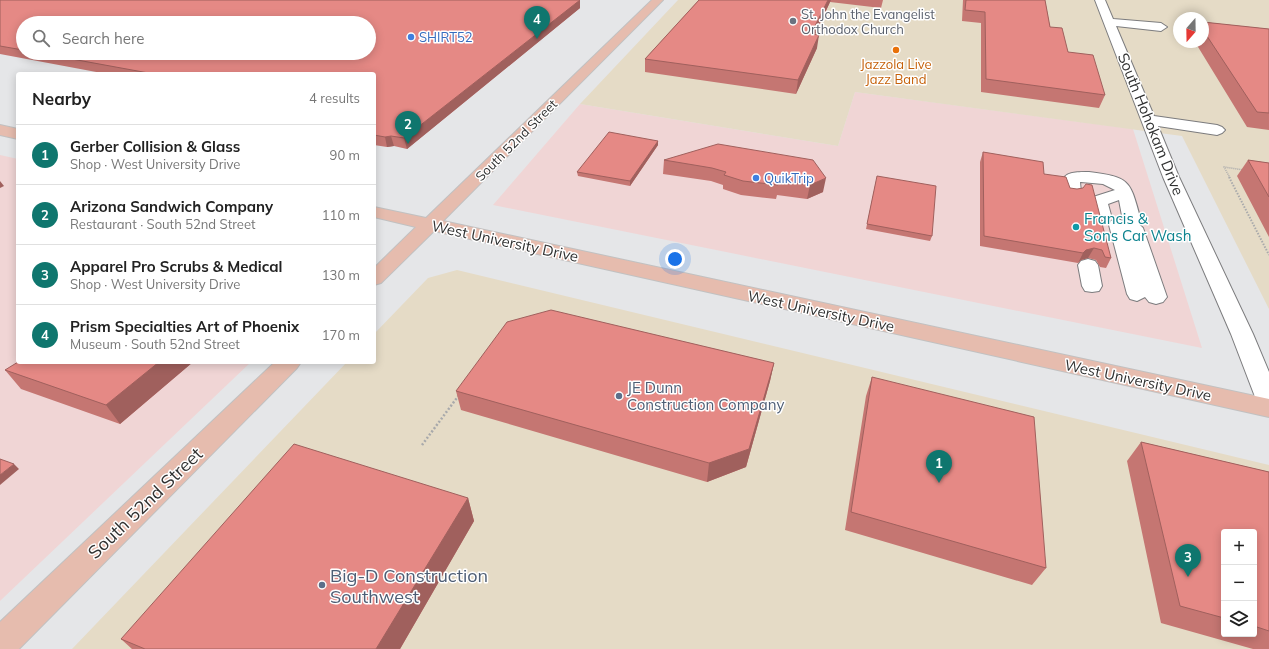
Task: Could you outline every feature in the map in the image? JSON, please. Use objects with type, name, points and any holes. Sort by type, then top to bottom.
[{"type":"main road","name":"South 52nd Street","points":[[376,277],[658,0]]},
{"type":"main road","points":[[0,130],[16,134]]},
{"type":"main road","name":"West University Drive","points":[[376,212],[1269,408]]},
{"type":"main road","name":"South 52nd Street","points":[[0,645],[287,364]]},
{"type":"street","name":"South Hohokam Drive","points":[[1100,0],[1171,177],[1242,334],[1269,402]]},
{"type":"street","points":[[1109,22],[1161,28]]},
{"type":"street","points":[[1149,120],[1217,130]]},
{"type":"street","points":[[1072,192],[1070,179],[1079,176],[1115,183],[1122,187],[1125,192],[1113,205],[1138,294],[1118,222]]},
{"type":"street","points":[[1088,265],[1092,286]]},
{"type":"path","points":[[1246,170],[1224,167],[1269,255]]},
{"type":"path","points":[[422,445],[462,390]]},
{"type":"shaded area","points":[[678,0],[1269,0],[1269,309],[1182,136],[855,92],[838,146],[580,104]]},
{"type":"shaded area","points":[[855,92],[1133,129],[1202,348],[493,205],[580,104],[838,146]]},
{"type":"shaded area","points":[[0,155],[16,159],[16,364],[249,364],[0,601]]},
{"type":"shaded area","points":[[457,270],[1269,465],[1269,649],[72,649],[345,364],[376,364],[376,332],[428,278]]},
{"type":"building","points":[[0,0],[580,0],[404,138],[376,135],[376,72],[143,72],[77,60],[376,60],[376,16],[16,16],[16,49],[0,46]]},
{"type":"building","points":[[699,0],[828,0],[811,34],[819,35],[798,80],[645,59]]},
{"type":"building","points":[[966,0],[1045,0],[1050,27],[1062,28],[1068,52],[1093,55],[1105,95],[986,79],[985,12],[965,10]]},
{"type":"building","points":[[1209,23],[1269,29],[1269,113],[1257,112],[1209,39]]},
{"type":"building","points":[[609,132],[658,141],[630,181],[577,172]]},
{"type":"building","points":[[718,144],[813,160],[826,178],[810,185],[779,181],[778,185],[743,181],[724,175],[726,172],[712,168],[664,160]]},
{"type":"building","points":[[983,152],[1043,162],[1044,174],[1066,177],[1070,188],[1077,189],[1083,188],[1086,184],[1092,185],[1111,258],[1105,257],[1102,250],[1094,248],[1086,250],[1083,253],[984,236]]},
{"type":"building","points":[[1248,160],[1269,163],[1269,197]]},
{"type":"building","points":[[877,176],[936,186],[932,236],[867,224]]},
{"type":"building","name":"JE Dunn Construction Company","points":[[551,310],[774,363],[749,449],[709,463],[456,391],[507,322]]},
{"type":"building","points":[[16,363],[157,364],[106,405],[5,370]]},
{"type":"building","points":[[872,377],[1034,417],[1046,568],[851,512]]},
{"type":"building","points":[[1141,442],[1269,472],[1269,631],[1257,627],[1257,529],[1221,529],[1221,617],[1180,606]]},
{"type":"building","name":"Big-D Construction Southwest","points":[[294,444],[468,498],[376,649],[145,649],[121,639]]},
{"type":"building","points":[[0,459],[14,464],[0,475]]},
{"type":"place","name":"St. John the Evangelist Orthodox Church","points":[[793,21]]},
{"type":"place","name":"SHIRT52","points":[[411,37]]},
{"type":"place","name":"Prism Specialties Art of Phoenix","points":[[537,39]]},
{"type":"place","name":"Jazzola Live Jazz Band","points":[[896,50]]},
{"type":"place","name":"Arizona Sandwich Company","points":[[408,144]]},
{"type":"place","name":"QuikTrip","points":[[756,178]]},
{"type":"place","name":"Francis & Sons Car Wash","points":[[1076,227]]},
{"type":"place","name":"JE Dunn Construction Company","points":[[619,396]]},
{"type":"place","name":"Gerber Collision & Glass","points":[[939,483]]},
{"type":"place","name":"Apparel Pro Scrubs & Medical","points":[[1188,577]]},
{"type":"place","name":"Big-D Construction Southwest","points":[[322,585]]}]
